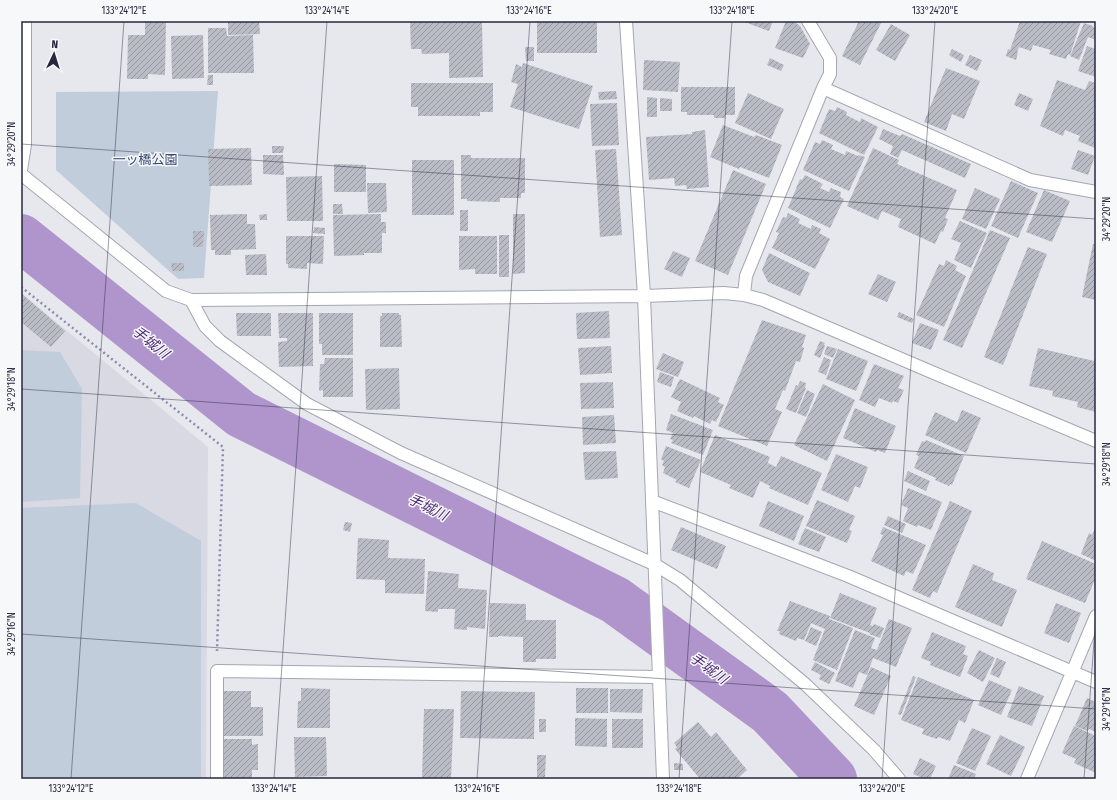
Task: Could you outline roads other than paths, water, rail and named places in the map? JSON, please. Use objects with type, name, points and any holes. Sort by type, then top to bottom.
[{"type":"street","points":[[21,170],[25,144],[25,21]]},
{"type":"street","points":[[626,21],[644,296],[663,779]]},
{"type":"street","points":[[744,295],[746,276],[830,74],[830,58],[808,21]]},
{"type":"street","points":[[823,88],[1030,180],[1096,192]]},
{"type":"street","points":[[21,174],[166,291],[191,300],[644,296],[724,293],[744,295],[763,300],[1096,441]]},
{"type":"street","points":[[191,300],[205,326],[220,341],[307,404],[401,453],[654,564],[680,580],[805,684],[874,750],[898,779]]},
{"type":"street","points":[[652,501],[848,576],[1096,682]]},
{"type":"street","points":[[1028,779],[1096,616]]},
{"type":"street","points":[[217,779],[217,671],[658,677]]},
{"type":"waterway","name":"手城川","points":[[21,238],[241,414],[615,600],[770,712],[833,779]]},
{"type":"park label","name":"一ッ橋公園","points":[[145,159]]}]
